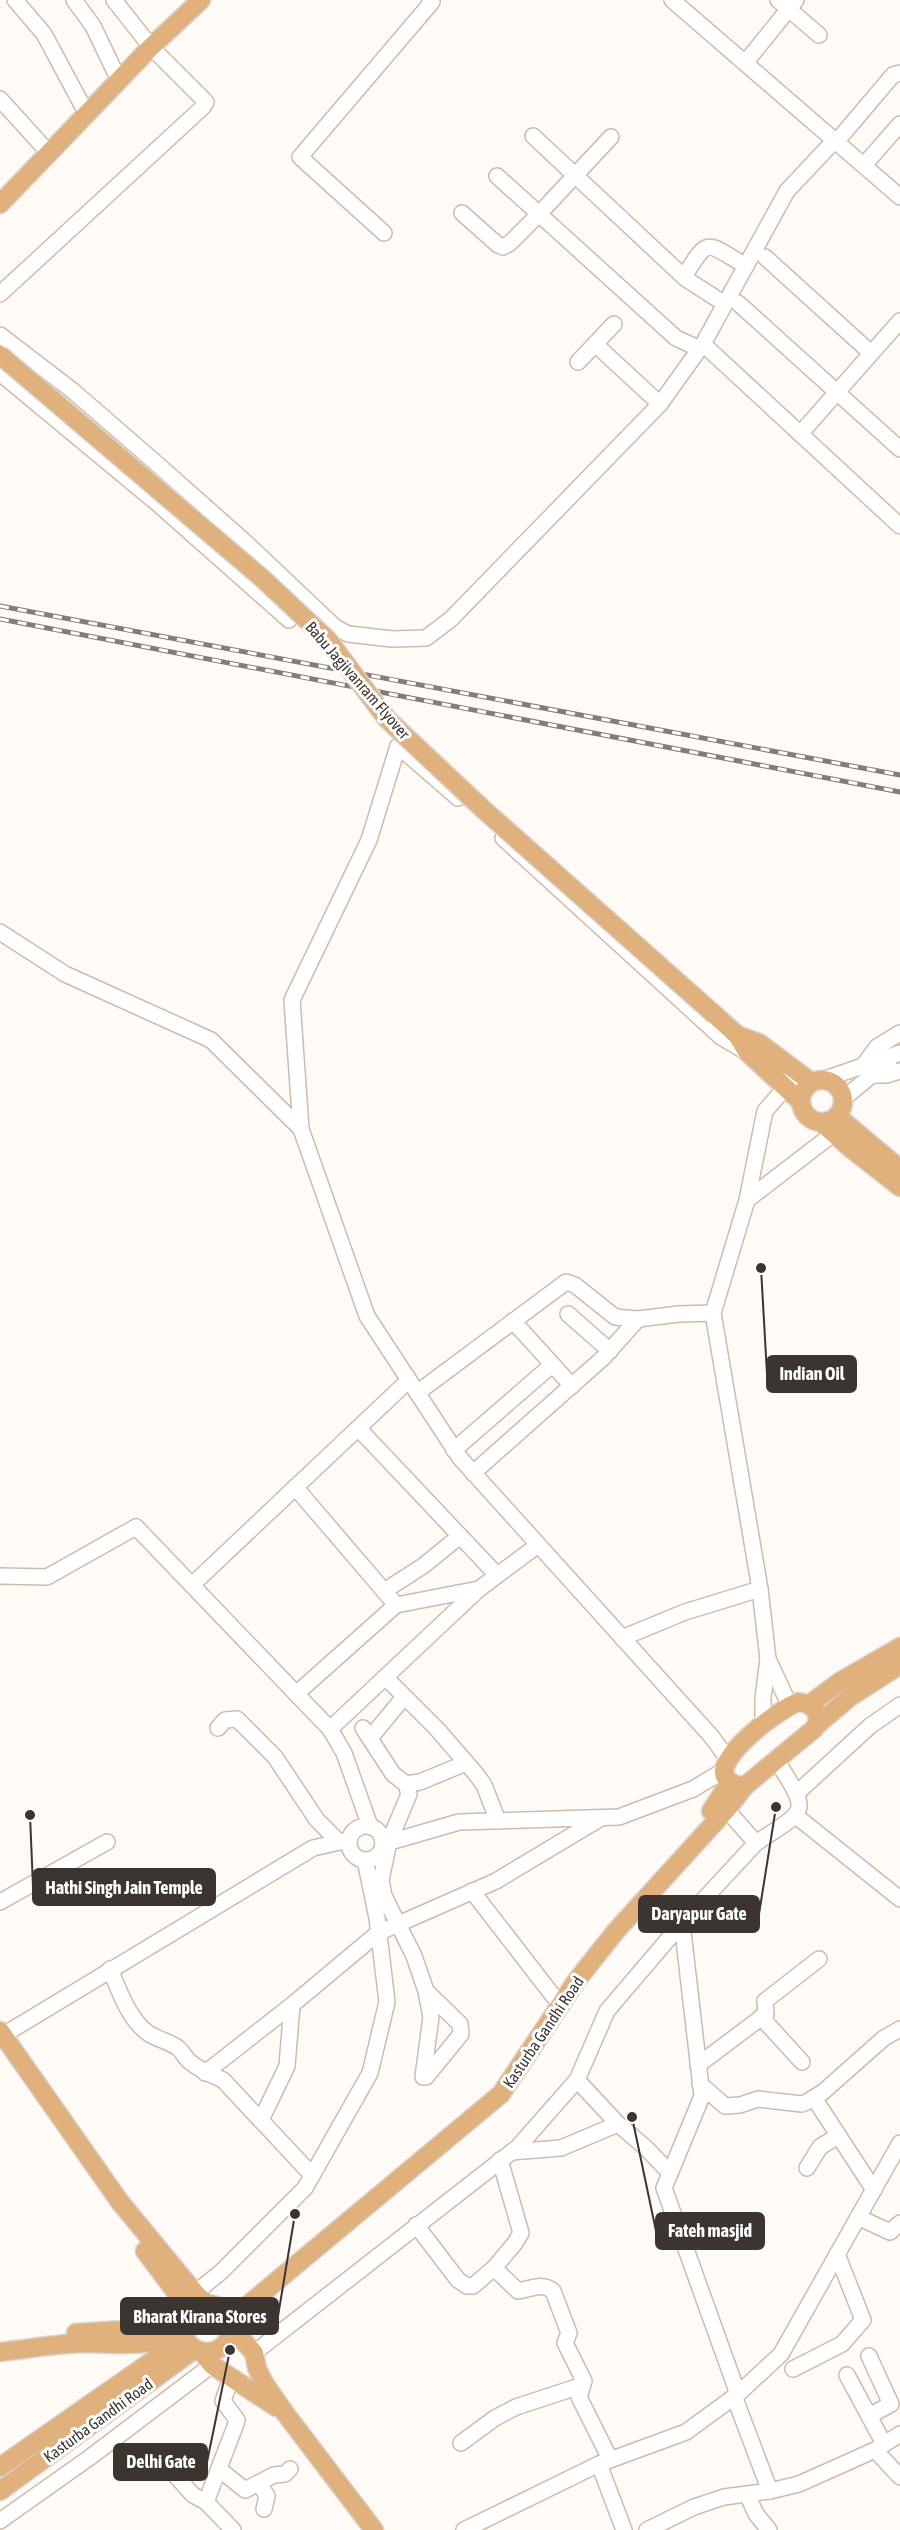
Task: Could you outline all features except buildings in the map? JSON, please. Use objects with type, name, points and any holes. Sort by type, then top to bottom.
[{"type":"main road","points":[[0,188],[45,149],[190,0]]},
{"type":"main road","points":[[0,204],[82,105],[115,72],[201,0]]},
{"type":"main road","name":"Babu Jagjivanram Flyover","points":[[0,355],[263,579],[328,640],[387,719],[484,810],[738,1035]]},
{"type":"main road","points":[[738,1035],[748,1053],[800,1101],[804,1114],[809,1119],[836,1119],[900,1169]]},
{"type":"main road","points":[[738,1035],[759,1043],[811,1078],[837,1086],[836,1119],[900,1188]]},
{"type":"main road","points":[[800,1101],[811,1078]]},
{"type":"main road","points":[[810,1704],[841,1681],[900,1647]]},
{"type":"main road","points":[[732,1774],[777,1761],[850,1697],[900,1665]]},
{"type":"main road","points":[[732,1774],[763,1723],[789,1704],[799,1702],[810,1704],[817,1714],[817,1725]]},
{"type":"main road","name":"Kasturba Gandhi Road","points":[[217,2311],[501,2094],[577,1980],[723,1805],[732,1774]]},
{"type":"main road","name":"Kasturba Gandhi Road","points":[[217,2311],[494,2087],[554,1997],[608,1924],[723,1805]]},
{"type":"main road","points":[[1,2037],[120,2202],[254,2352],[257,2368],[264,2383],[374,2530]]},
{"type":"main road","points":[[1,2037],[113,2208],[182,2299],[193,2339],[231,2378],[285,2413]]},
{"type":"main road","points":[[193,2339],[194,2309],[217,2311]]},
{"type":"main road","points":[[0,2340],[140,2330],[193,2339],[209,2352],[223,2346],[228,2341],[217,2311]]},
{"type":"main road","points":[[0,2352],[87,2343],[135,2345],[193,2339]]},
{"type":"main road","name":"Kasturba Gandhi Road","points":[[0,2467],[193,2339]]},
{"type":"main road","name":"Kasturba Gandhi Road","points":[[0,2491],[193,2339]]},
{"type":"street","points":[[15,0],[44,34],[82,105]]},
{"type":"street","points":[[74,0],[93,26],[115,72]]},
{"type":"street","points":[[0,294],[206,102],[149,44],[114,0]]},
{"type":"street","points":[[384,233],[300,157],[432,2],[430,0]]},
{"type":"street","points":[[672,0],[865,164],[900,197]]},
{"type":"street","points":[[745,63],[787,3],[819,35]]},
{"type":"street","points":[[0,335],[73,391],[156,463],[243,540],[334,627],[348,634],[382,638],[426,638],[451,619],[660,404],[731,303],[746,266],[787,191],[893,75],[900,74]]},
{"type":"street","points":[[0,99],[45,149]]},
{"type":"street","points":[[865,164],[900,124]]},
{"type":"street","points":[[533,136],[684,277],[702,291],[731,303],[900,449]]},
{"type":"street","points":[[462,213],[503,247],[539,214],[611,137]]},
{"type":"street","points":[[497,176],[676,338],[702,346],[900,526]]},
{"type":"street","points":[[684,277],[704,247],[711,246],[746,266]]},
{"type":"street","points":[[765,257],[872,353]]},
{"type":"street","points":[[800,434],[900,321]]},
{"type":"street","points":[[578,362],[614,324]]},
{"type":"street","points":[[595,344],[660,404]]},
{"type":"street","points":[[0,373],[158,504],[289,620]]},
{"type":"street","points":[[386,1843],[459,1822],[619,1817],[732,1774],[711,1736],[454,1450],[367,1316],[301,1129],[292,1000],[369,840],[398,746],[721,1037],[748,1053]]},
{"type":"street","points":[[0,932],[65,974],[211,1040],[301,1129]]},
{"type":"street","points":[[747,1200],[836,1119],[868,1071],[877,1047],[900,1033]]},
{"type":"street","points":[[868,1071],[898,1054]]},
{"type":"street","points":[[763,1723],[763,1698],[768,1659],[760,1589],[713,1313],[747,1200],[765,1111],[784,1086],[811,1078],[868,1071],[886,1075],[900,1071]]},
{"type":"street","points":[[192,1585],[358,1428],[413,1386],[513,1321],[566,1282],[575,1285],[615,1317],[638,1319],[713,1313]]},
{"type":"street","points":[[568,1314],[610,1351]]},
{"type":"street","points":[[473,1473],[610,1351],[638,1319]]},
{"type":"street","points":[[513,1321],[572,1386]]},
{"type":"street","points":[[454,1450],[552,1365]]},
{"type":"street","points":[[358,1428],[498,1575]]},
{"type":"street","points":[[295,1487],[396,1605]]},
{"type":"street","points":[[0,1576],[47,1577],[136,1527],[330,1730],[344,1753],[370,1826]]},
{"type":"street","points":[[384,1591],[423,1566],[460,1536]]},
{"type":"street","points":[[330,1730],[478,1589],[538,1545]]},
{"type":"street","points":[[296,1694],[396,1605],[478,1589]]},
{"type":"street","points":[[622,1638],[685,1612],[760,1589]]},
{"type":"street","points":[[768,1659],[789,1704]]},
{"type":"street","points":[[391,1683],[484,1785],[498,1821]]},
{"type":"street","points":[[218,1728],[225,1720],[237,1719],[275,1757],[317,1820],[344,1840],[360,1859],[365,1860],[375,1857],[386,1843],[409,1794],[406,1784],[393,1774],[367,1732],[404,1697]]},
{"type":"street","points":[[797,1792],[870,1726],[900,1705]]},
{"type":"street","points":[[254,2352],[506,2156],[577,2080],[607,2012],[682,1923],[756,1844],[796,1816],[800,1809],[797,1792],[777,1761]]},
{"type":"street","points":[[406,1784],[420,1782],[466,1763]]},
{"type":"street","points":[[723,1805],[756,1844]]},
{"type":"street","points":[[796,1816],[900,1899]]},
{"type":"street","points":[[205,2073],[292,2005],[378,1933],[496,1881],[601,1818]]},
{"type":"street","points":[[1,2037],[313,1848],[344,1840],[354,1830],[364,1826],[370,1826],[380,1833],[386,1843],[381,1880],[384,1896],[400,1924],[426,1991],[431,2017],[423,2077],[426,2077],[462,2030],[460,2024],[426,1991]]},
{"type":"street","points":[[0,1902],[107,1842]]},
{"type":"street","points":[[217,2311],[221,2272],[305,2188],[370,2073],[387,2002],[365,1860]]},
{"type":"street","points":[[472,1891],[554,1997]]},
{"type":"street","points":[[682,1923],[702,2096],[664,2188],[770,2491]]},
{"type":"street","points":[[698,2065],[766,2014],[765,2001],[819,1959]]},
{"type":"street","points":[[110,1969],[126,2005],[145,2031],[158,2040],[171,2043],[182,2051],[188,2061],[205,2073],[223,2080],[312,2175]]},
{"type":"street","points":[[261,2120],[287,2066],[292,2005]]},
{"type":"street","points":[[761,2017],[802,2062]]},
{"type":"street","points":[[700,2084],[725,2106],[740,2105],[758,2098],[802,2104],[814,2098],[884,2038],[900,2029]]},
{"type":"street","points":[[577,2080],[670,2174]]},
{"type":"street","points":[[814,2098],[874,2190]]},
{"type":"street","points":[[506,2156],[561,2148],[618,2124]]},
{"type":"street","points":[[807,2168],[820,2147],[838,2136]]},
{"type":"street","points":[[464,2530],[605,2461],[686,2432],[736,2395],[781,2354],[900,2143]]},
{"type":"street","points":[[416,2225],[458,2280],[467,2286],[473,2286],[494,2268],[515,2243],[520,2233],[506,2156]]},
{"type":"street","points":[[858,2217],[890,2232],[900,2223]]},
{"type":"street","points":[[793,2369],[842,2344],[863,2320],[837,2254]]},
{"type":"street","points":[[461,2443],[495,2418],[516,2407],[580,2386],[584,2381],[565,2343],[569,2333],[553,2291],[548,2287],[540,2286],[518,2291],[494,2268]]},
{"type":"street","points":[[0,2521],[89,2458],[193,2339]]},
{"type":"street","points":[[869,2356],[891,2404],[869,2416]]},
{"type":"street","points":[[847,2375],[869,2416],[880,2447],[900,2477]]},
{"type":"street","points":[[206,2502],[237,2420],[223,2401],[231,2378]]},
{"type":"street","points":[[580,2386],[579,2397],[605,2461],[624,2530]]},
{"type":"street","points":[[647,2530],[694,2507],[724,2497],[770,2491],[799,2484],[880,2447],[900,2433]]},
{"type":"street","points":[[167,2466],[193,2495],[206,2502],[233,2530]]},
{"type":"street","points":[[219,2469],[243,2489],[274,2475],[285,2474],[290,2469]]},
{"type":"street","points":[[259,2483],[267,2496],[264,2509]]},
{"type":"street","points":[[747,2494],[756,2514],[769,2530]]},
{"type":"railway","points":[[0,606],[900,775]]},
{"type":"railway","points":[[0,619],[900,792]]},
{"type":"place","name":"Indian Oil","points":[[761,1268]]},
{"type":"place","name":"Daryapur Gate","points":[[776,1807]]},
{"type":"place","name":"Hathi Singh Jain Temple","points":[[30,1815]]},
{"type":"place","name":"Fateh masjid","points":[[632,2117]]},
{"type":"place","name":"Bharat Kirana Stores","points":[[295,2214]]},
{"type":"place","name":"Delhi Gate","points":[[230,2350]]}]
